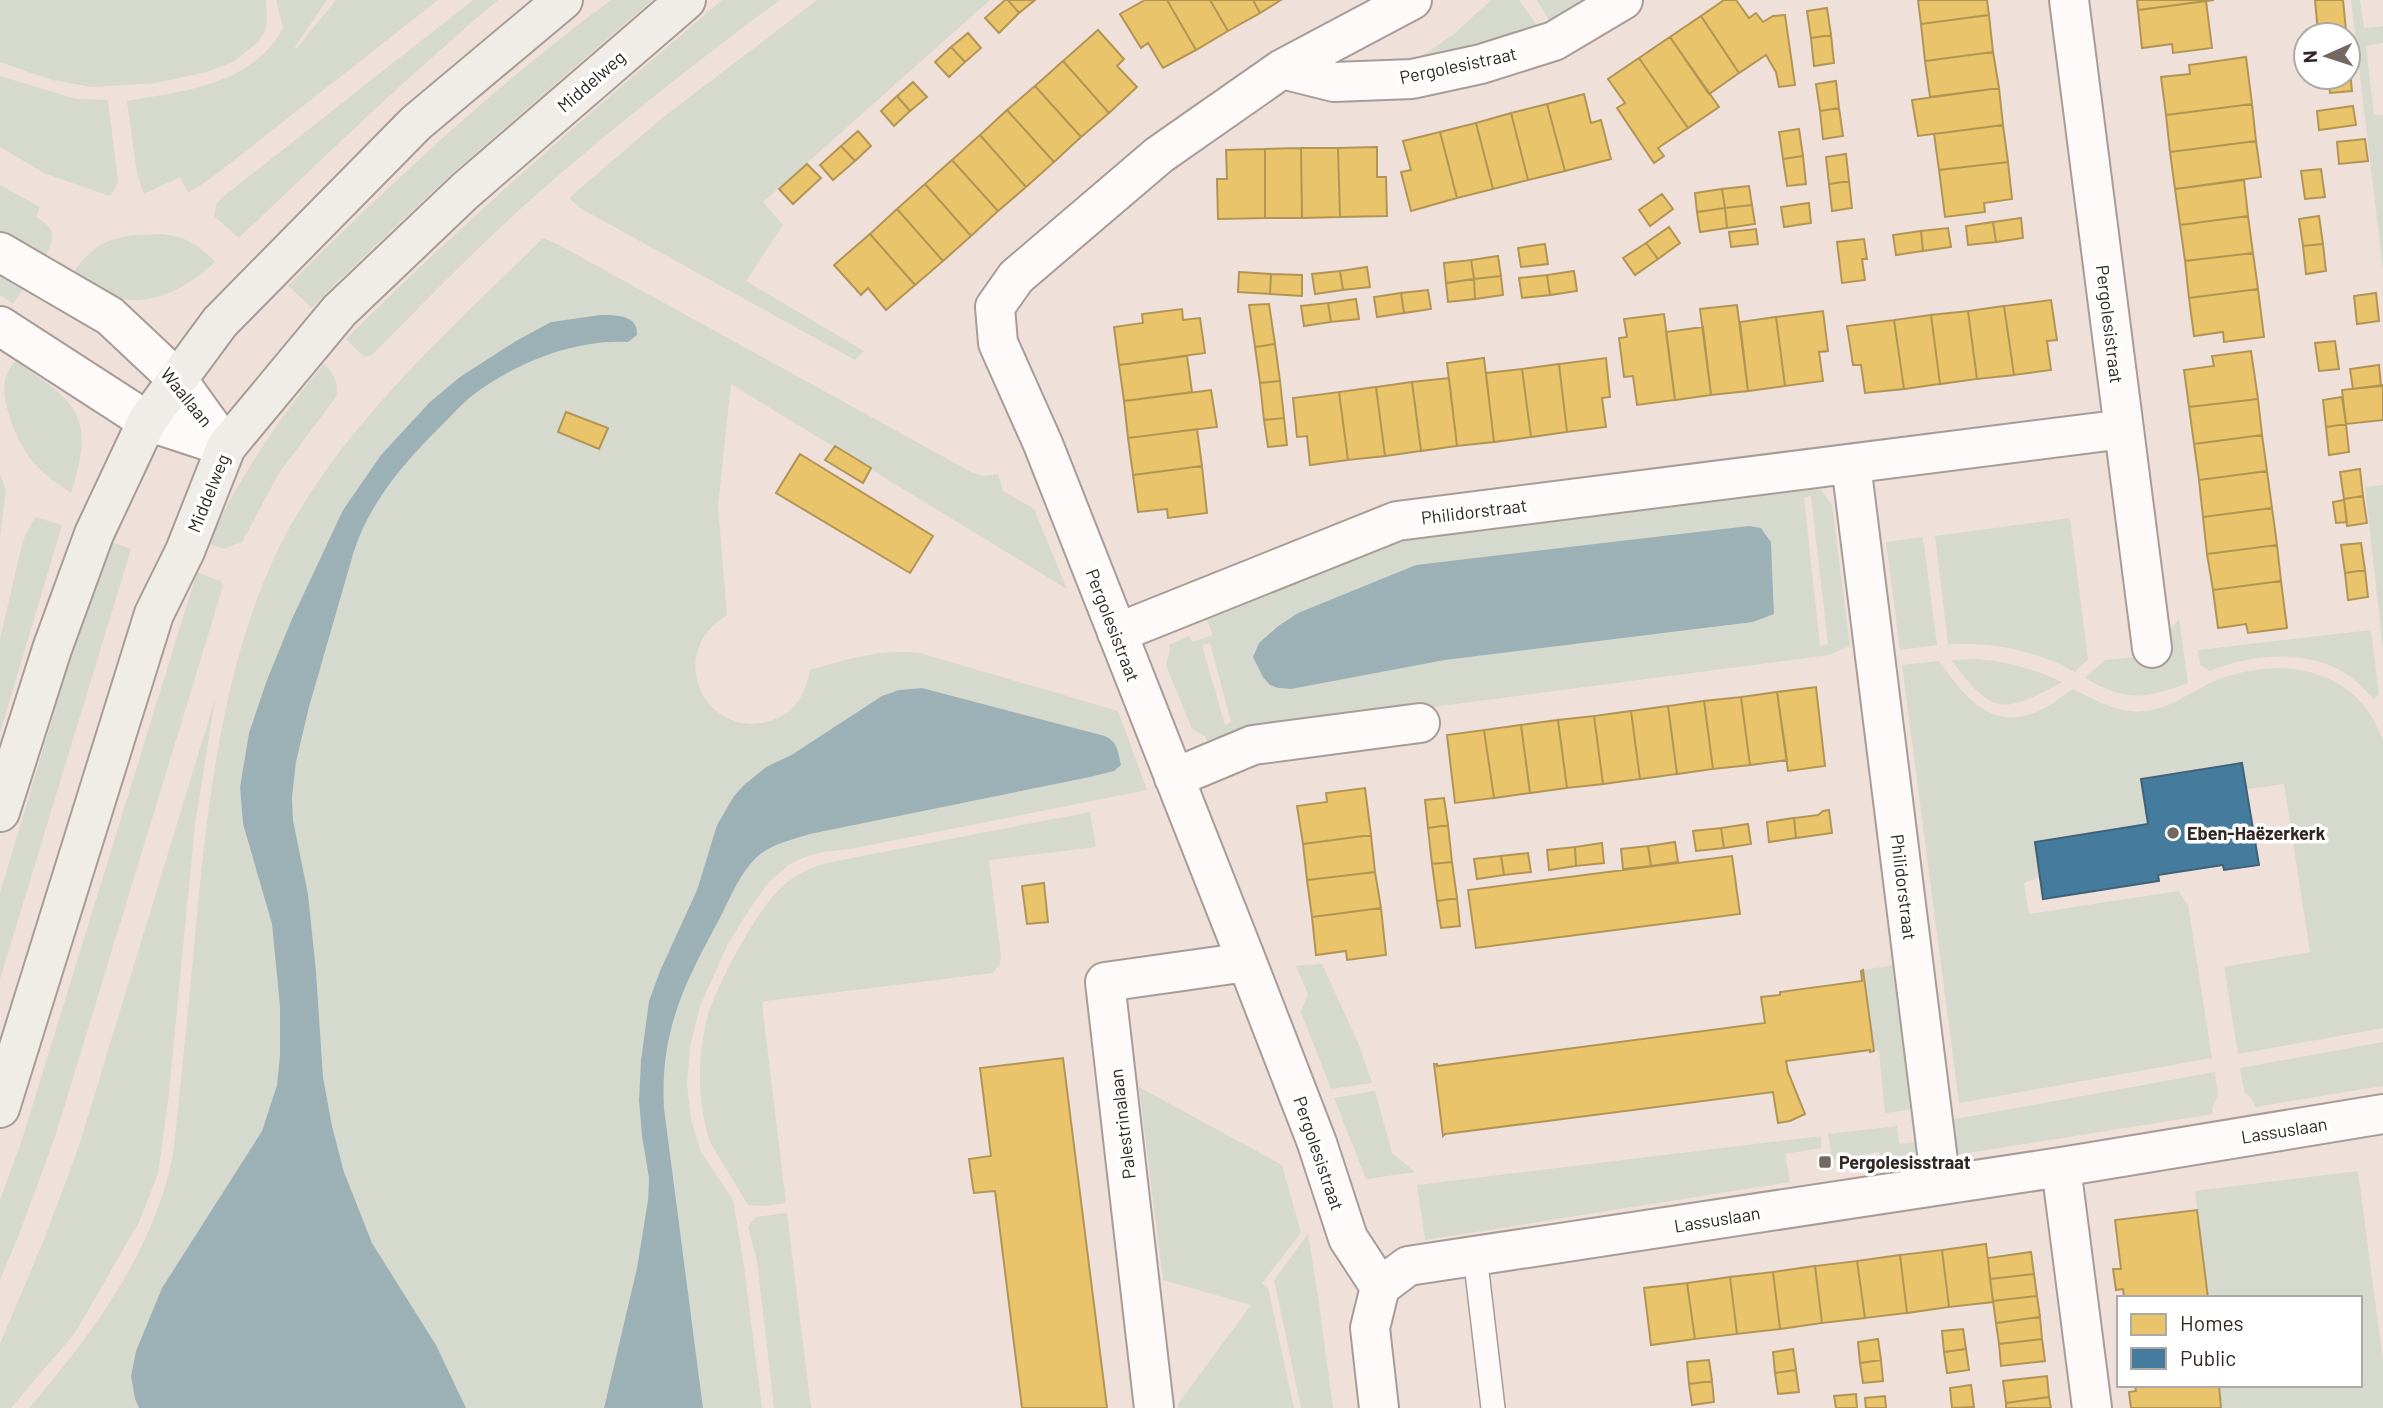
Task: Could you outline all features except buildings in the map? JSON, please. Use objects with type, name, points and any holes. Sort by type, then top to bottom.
[{"type":"main road","points":[[0,812],[52,649],[94,534],[147,421],[220,322],[416,123],[563,0]]},
{"type":"main road","name":"Middelweg","points":[[0,1108],[154,614],[185,551],[226,447],[340,311],[374,276],[466,191],[685,0]]},
{"type":"street","name":"Pergolesistraat","points":[[1380,1287],[1348,1238],[1318,1143],[1043,444],[998,343],[995,307],[1016,277],[1159,155],[1282,69],[1412,0]]},
{"type":"street","name":"Pergolesistraat","points":[[1282,69],[1334,82],[1412,79],[1481,64],[1554,41],[1623,0]]},
{"type":"street","name":"Pergolesistraat","points":[[2069,0],[2152,648]]},
{"type":"street","name":"Waallaan","points":[[0,252],[110,316],[177,379],[226,447]]},
{"type":"street","name":"Waallaan","points":[[0,326],[147,421],[226,447]]},
{"type":"street","name":"Philidorstraat","points":[[1117,634],[1397,521],[2124,429]]},
{"type":"street","name":"Philidorstraat","points":[[1851,464],[1941,1185]]},
{"type":"street","points":[[1174,778],[1252,745],[1420,723]]},
{"type":"street","name":"Palestrinalaan","points":[[1154,1408],[1105,982],[1247,962]]},
{"type":"street","name":"Lassuslaan","points":[[1380,1287],[1408,1266],[2061,1167],[2383,1114]]},
{"type":"street","points":[[2061,1167],[2092,1408]]},
{"type":"street","points":[[1379,1408],[1370,1328],[1380,1287]]},
{"type":"lane","points":[[1475,1255],[1493,1408]]},
{"type":"shaded area","points":[[0,0],[266,0],[267,20],[265,31],[258,42],[233,62],[210,71],[156,83],[92,87],[52,80],[0,62]]},
{"type":"shaded area","points":[[276,0],[327,0],[296,49],[336,0],[438,0],[210,179],[188,193],[180,177],[144,194],[137,174],[127,101],[193,89],[235,74],[254,62],[270,47],[283,28]]},
{"type":"shaded area","points":[[473,0],[498,0],[399,87],[239,238],[214,216],[217,203],[224,196]]},
{"type":"shaded area","points":[[611,0],[652,0],[449,176],[312,308],[288,286],[444,137],[526,66]]},
{"type":"shaded area","points":[[722,0],[780,0],[656,95],[536,195],[372,355],[364,357],[346,339],[483,208]]},
{"type":"shaded area","points":[[817,0],[990,0],[763,202],[783,225],[746,281],[864,351],[855,360],[580,208],[569,198],[661,119]]},
{"type":"shaded area","points":[[1491,0],[1519,0],[1540,30],[1407,66],[1454,34]]},
{"type":"shaded area","points":[[1537,0],[1603,0],[1552,25]]},
{"type":"shaded area","points":[[2351,0],[2360,0],[2364,28],[2383,26],[2383,43],[2366,46],[2374,115],[2383,115],[2383,270],[2362,91],[2362,21],[2353,21]]},
{"type":"shaded area","points":[[0,76],[76,99],[108,100],[118,181],[109,196],[44,173],[0,147]]},
{"type":"shaded area","points":[[0,185],[40,207],[36,217],[48,226],[52,236],[43,260],[0,233]]},
{"type":"shaded area","points":[[160,234],[176,236],[190,242],[215,262],[180,288],[167,294],[139,300],[111,296],[71,276],[89,254],[109,241]]},
{"type":"shaded area","points":[[543,238],[971,472],[984,476],[998,474],[1003,491],[1034,509],[1067,589],[731,384],[718,506],[727,615],[707,633],[697,653],[696,674],[702,694],[715,710],[733,721],[755,724],[787,713],[801,697],[810,670],[878,654],[920,653],[1118,711],[1147,790],[850,849],[822,852],[790,864],[768,883],[729,942],[700,1006],[690,1047],[687,1084],[691,1120],[701,1152],[733,1200],[762,1408],[703,1408],[664,1108],[664,1080],[671,1030],[686,986],[741,877],[751,863],[769,849],[810,834],[1090,777],[1121,763],[1115,744],[1105,736],[922,688],[899,690],[793,754],[766,767],[744,785],[734,796],[717,825],[697,890],[649,1001],[639,1100],[649,1177],[648,1200],[637,1268],[604,1408],[466,1408],[436,1345],[372,1243],[344,1172],[323,1077],[308,894],[293,820],[292,799],[296,762],[309,707],[354,551],[368,519],[386,489],[431,436],[467,400],[490,383],[546,355],[587,345],[628,342],[629,318],[600,315],[551,322],[444,390],[381,455],[343,510],[249,733],[240,787],[243,824],[272,924],[280,1007],[277,1085],[262,1131],[162,1288],[136,1351],[131,1376],[139,1408],[29,1408],[75,1351],[118,1290],[152,1224],[164,1190],[173,1154],[210,798],[232,683],[247,627],[267,573],[292,523],[346,444],[408,372]]},
{"type":"shaded area","points":[[0,268],[26,285],[13,304],[0,295]]},
{"type":"shaded area","points":[[600,315],[630,319],[637,335],[628,342],[587,345],[546,355],[490,383],[467,400],[431,436],[386,489],[368,519],[354,551],[296,762],[292,798],[293,820],[308,894],[323,1077],[344,1172],[372,1243],[436,1345],[466,1408],[139,1408],[131,1376],[136,1351],[162,1288],[262,1131],[277,1085],[280,1007],[272,924],[243,824],[240,787],[249,733],[292,619],[343,510],[381,455],[430,402],[460,377],[551,322]]},
{"type":"shaded area","points":[[15,361],[53,388],[67,400],[76,413],[81,428],[82,445],[71,493],[37,466],[17,435],[8,411],[4,389],[6,375]]},
{"type":"shaded area","points":[[324,364],[335,379],[336,397],[279,473],[242,542],[224,549],[207,543],[260,450]]},
{"type":"shaded area","points":[[0,474],[6,490],[0,538]]},
{"type":"shaded area","points":[[2383,485],[2383,649],[2365,487]]},
{"type":"shaded area","points":[[1808,486],[1821,490],[1832,505],[1850,646],[1829,655],[1425,708],[1424,705],[1241,729],[1207,742],[1205,736],[1192,729],[1166,665],[1169,645],[1189,636],[1192,642],[1213,635],[1206,617],[1402,539]],"holes":[[[1811,496],[1828,644],[1820,646],[1804,497]],[[1765,532],[1771,542],[1774,614],[1753,622],[1445,660],[1282,689],[1254,657],[1266,636],[1298,613]],[[1210,643],[1231,722],[1225,725],[1202,645]]]},
{"type":"shaded area","points":[[35,517],[62,525],[0,733],[0,639],[23,540]]},
{"type":"shaded area","points":[[2070,518],[2088,659],[2075,672],[2044,658],[2013,649],[1981,644],[1948,644],[1935,536]]},
{"type":"shaded area","points":[[1749,526],[1761,528],[1771,542],[1774,614],[1753,622],[1445,660],[1291,689],[1270,685],[1253,657],[1259,643],[1298,613],[1416,565]]},
{"type":"shaded area","points":[[1923,537],[1937,645],[1900,650],[1886,542]]},
{"type":"shaded area","points":[[106,540],[131,549],[0,979],[0,893]]},
{"type":"shaded area","points":[[197,572],[220,581],[223,586],[55,1137],[0,1280],[0,1200],[21,1143]]},
{"type":"shaded area","points":[[2179,619],[2188,683],[2135,696],[2112,691],[2085,678],[2105,660],[2136,657],[2167,633]]},
{"type":"shaded area","points":[[2371,630],[2379,694],[2374,699],[2345,673],[2314,660],[2296,657],[2260,658],[2210,671],[2200,665],[2198,650]]},
{"type":"shaded area","points":[[1978,659],[2021,667],[2062,682],[2025,700],[2000,704],[1989,700],[1978,691],[1951,660]]},
{"type":"shaded area","points":[[1939,661],[1957,685],[1979,706],[2005,717],[2020,717],[2036,712],[2073,689],[2116,708],[2154,710],[2217,680],[2242,672],[2267,669],[2292,669],[2315,674],[2337,683],[2356,697],[2372,716],[2383,741],[2383,1028],[2238,1054],[2224,967],[2310,952],[2284,784],[2247,789],[2242,763],[2141,779],[2148,824],[2035,842],[2040,877],[2024,883],[2029,914],[2178,891],[2188,905],[2212,1058],[1959,1103],[1902,665]]},
{"type":"shaded area","points":[[922,688],[1105,736],[1115,744],[1121,765],[1114,771],[1090,777],[810,834],[769,849],[751,863],[736,885],[686,985],[666,1054],[664,1108],[703,1408],[604,1408],[637,1268],[648,1200],[649,1178],[639,1100],[649,1001],[697,890],[717,825],[734,796],[766,767],[793,754],[882,696],[899,690]]},
{"type":"shaded area","points":[[215,699],[195,825],[168,1102],[158,1174],[139,1222],[75,1333],[11,1408],[0,1408],[0,1344],[78,1149]]},
{"type":"shaded area","points":[[1090,812],[1096,847],[989,860],[1001,956],[1000,964],[993,973],[762,1003],[786,1203],[748,1205],[711,1144],[706,1129],[701,1098],[701,1050],[707,1018],[719,987],[751,927],[774,895],[794,878],[826,863]]},
{"type":"shaded area","points":[[1322,964],[1359,1045],[1372,1083],[1331,1089],[1301,1012],[1308,994],[1296,966]]},
{"type":"shaded area","points":[[1894,965],[1914,1109],[1885,1113],[1879,1051],[1874,1051],[1863,970]]},
{"type":"shaded area","points":[[2383,1042],[2383,1086],[2254,1107],[2254,1102],[2244,1091],[2240,1068]]},
{"type":"shaded area","points":[[2215,1072],[2218,1094],[2212,1109],[2213,1114],[1955,1155],[1950,1120]]},
{"type":"shaded area","points":[[1139,1087],[1282,1165],[1301,1233],[1262,1283],[1268,1288],[1294,1408],[1178,1408],[1178,1404],[1251,1305],[1163,1280]]},
{"type":"shaded area","points":[[1375,1091],[1392,1153],[1415,1172],[1366,1179],[1334,1098]]},
{"type":"shaded area","points":[[1897,1126],[1899,1144],[1916,1142],[1918,1161],[1882,1168],[1879,1152],[1832,1160],[1828,1134]]},
{"type":"shaded area","points":[[1821,1136],[1821,1148],[1785,1154],[1790,1182],[1425,1240],[1417,1185]]},
{"type":"shaded area","points":[[2358,1171],[2383,1361],[2383,1408],[2221,1408],[2219,1387],[2362,1387],[2362,1296],[2208,1296],[2195,1191]]},
{"type":"shaded area","points":[[787,1213],[811,1408],[774,1408],[757,1261],[748,1227],[756,1217]]},
{"type":"shaded area","points":[[1308,1234],[1333,1408],[1301,1408],[1274,1280]]},
{"type":"place","name":"Eben-Haëzerkerk","points":[[2173,833]]},
{"type":"place","name":"Pergolesisstraat","points":[[1825,1162]]}]
